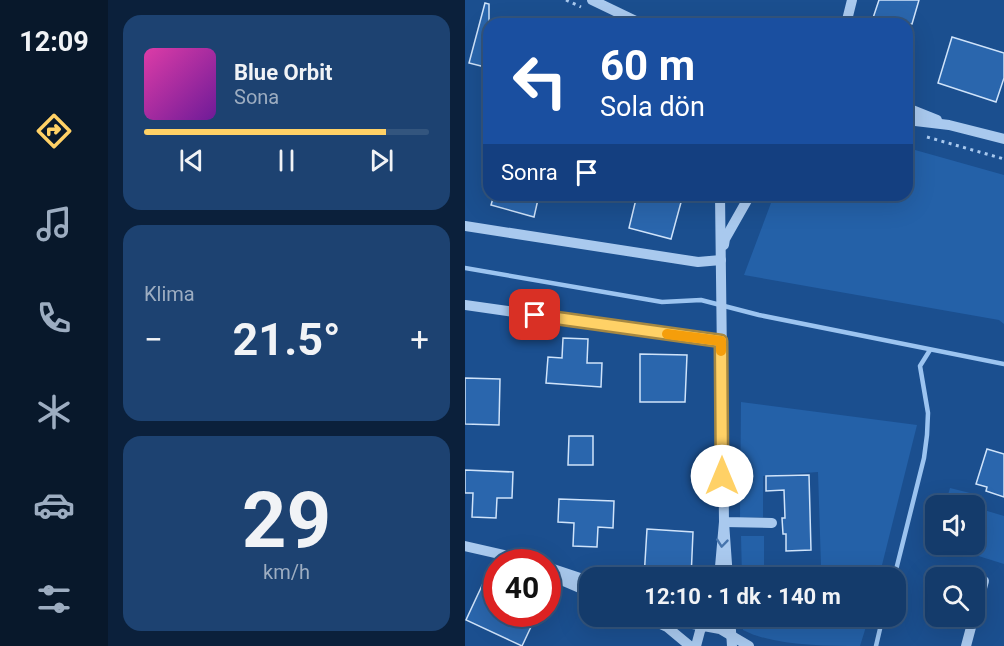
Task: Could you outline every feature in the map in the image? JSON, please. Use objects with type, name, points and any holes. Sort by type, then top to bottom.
[{"type":"street","points":[[591,0],[629,18]]},
{"type":"street","points":[[848,18],[852,0]]},
{"type":"street","points":[[913,110],[949,125]]},
{"type":"street","points":[[913,121],[949,125],[1004,139]]},
{"type":"street","points":[[720,201],[724,522],[727,567]]},
{"type":"street","points":[[721,260],[725,239],[747,201]]},
{"type":"street","points":[[465,226],[698,262],[721,260]]},
{"type":"street","points":[[465,305],[721,341]]},
{"type":"street","points":[[724,522],[772,523]]},
{"type":"street","points":[[720,567],[724,522]]},
{"type":"street","points":[[465,546],[483,550]]},
{"type":"street","points":[[561,572],[579,578]]},
{"type":"street","points":[[561,580],[579,588]]},
{"type":"street","points":[[667,627],[690,646]]},
{"type":"street","points":[[696,646],[704,627]]},
{"type":"street","points":[[718,627],[749,646]]},
{"type":"street","points":[[731,627],[732,646]]},
{"type":"street","points":[[966,646],[972,627]]},
{"type":"path","points":[[919,135],[1004,159]]},
{"type":"shaded area","points":[[913,149],[1004,175],[1004,324],[999,320],[744,275],[772,201],[913,201]]},
{"type":"shaded area","points":[[741,402],[917,425],[882,567],[742,567],[741,536],[764,536],[764,566],[821,565],[818,472],[763,476],[763,517],[740,518]]},
{"type":"shaded area","points":[[950,488],[978,495],[948,495]]},
{"type":"shaded area","points":[[985,510],[1004,516],[1004,564],[975,555],[985,555]]},
{"type":"shaded area","points":[[743,627],[866,627],[860,646],[784,642],[743,630]]},
{"type":"building","points":[[879,0],[919,0],[913,21],[913,18],[873,18]]},
{"type":"building","points":[[485,3],[489,4],[489,18],[483,18],[483,66],[469,63]]},
{"type":"building","points":[[952,37],[1004,53],[1004,78],[996,102],[938,83]]},
{"type":"building","points":[[492,201],[538,201],[534,217],[491,205]]},
{"type":"building","points":[[636,201],[681,201],[671,239],[629,228]]},
{"type":"building","points":[[563,338],[588,339],[587,363],[602,363],[601,387],[546,383],[548,357],[562,358]]},
{"type":"building","points":[[640,354],[687,355],[685,402],[640,402]]},
{"type":"building","points":[[465,378],[500,379],[499,425],[465,424]]},
{"type":"building","points":[[569,436],[593,436],[593,465],[568,465]]},
{"type":"building","points":[[987,449],[1004,454],[1004,497],[986,491],[987,487],[976,484]]},
{"type":"building","points":[[465,470],[513,472],[512,498],[497,498],[496,518],[472,517],[473,493],[465,493]]},
{"type":"building","points":[[809,475],[811,550],[786,551],[786,534],[783,534],[782,518],[785,518],[784,490],[766,491],[766,476]]},
{"type":"building","points":[[559,499],[614,501],[613,528],[598,527],[597,547],[573,546],[574,523],[558,522]]},
{"type":"building","points":[[647,529],[693,532],[691,567],[645,567]]},
{"type":"building","points":[[483,583],[483,627],[531,627],[522,646],[466,620]]},
{"type":"waterway","points":[[465,268],[662,302],[701,300],[759,315],[1004,364]]},
{"type":"waterway","points":[[897,567],[924,458],[928,413],[920,366],[930,350]]},
{"type":"waterway","points":[[876,646],[880,627]]},
{"type":"slow traffic","points":[[667,334],[721,341],[721,351]]},
{"type":"route","points":[[535,315],[721,341],[722,476]]}]
